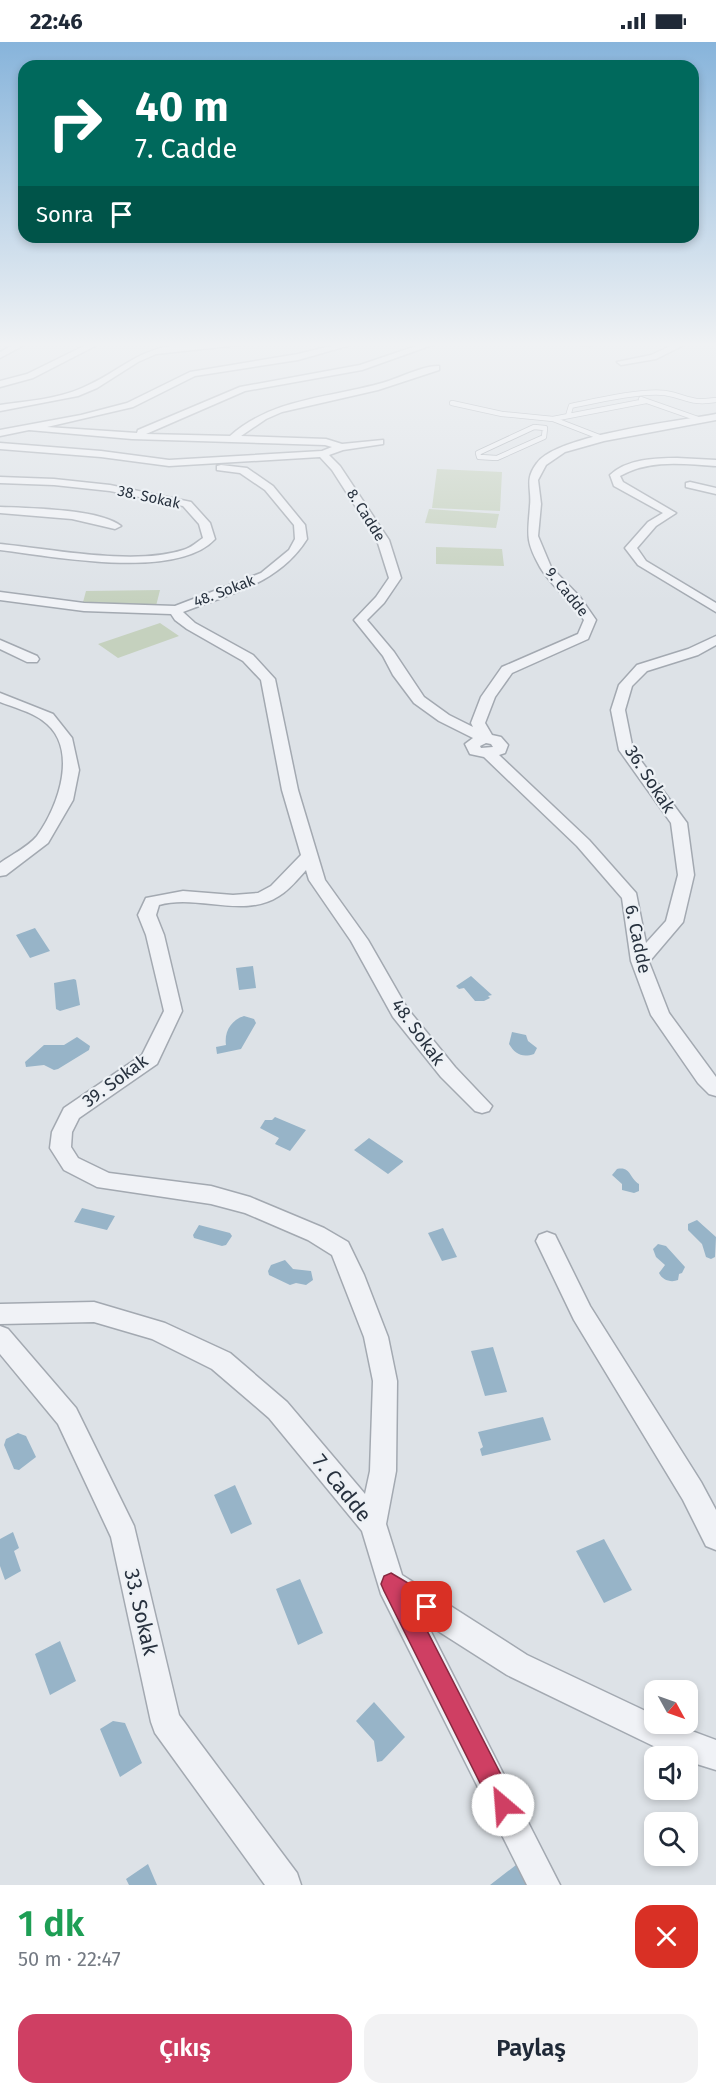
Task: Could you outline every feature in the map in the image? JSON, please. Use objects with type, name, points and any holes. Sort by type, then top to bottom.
[{"type":"street","points":[[0,434],[26,430]]},
{"type":"street","points":[[47,430],[132,436],[326,442],[341,447]]},
{"type":"street","points":[[132,436],[146,430]]},
{"type":"street","points":[[234,438],[246,430]]},
{"type":"street","name":"9. Cadde","points":[[483,744],[478,723],[488,697],[507,670],[583,636],[590,620],[576,600],[546,568],[532,536],[536,504],[533,480],[542,463],[562,450],[602,438],[646,430]]},
{"type":"street","points":[[0,446],[101,454],[168,463],[323,453],[341,447],[380,442]]},
{"type":"street","name":"8. Cadde","points":[[323,453],[336,468],[383,540],[395,578],[380,600],[360,620],[389,655],[400,675],[419,700],[483,744]]},
{"type":"street","points":[[716,463],[651,461],[621,470],[615,475],[618,483],[671,513],[652,524],[631,548],[642,563],[716,608]]},
{"type":"street","name":"48. Sokak","points":[[0,596],[84,607],[176,610],[266,576],[293,552],[301,539],[299,525],[269,488],[252,474],[243,470],[168,463]]},
{"type":"street","name":"38. Sokak","points":[[0,480],[54,482],[110,488],[187,504],[204,523],[209,539],[189,552],[160,558],[92,556],[0,547]]},
{"type":"street","points":[[690,484],[716,491]]},
{"type":"street","points":[[0,510],[62,513],[91,518],[115,526]]},
{"type":"street","points":[[176,610],[179,617],[190,626],[248,658],[268,679],[290,790],[310,856]]},
{"type":"street","name":"36. Sokak","points":[[640,961],[674,922],[686,874],[679,823],[626,750],[618,710],[626,685],[642,668],[693,652],[716,640]]},
{"type":"street","points":[[0,644],[32,659]]},
{"type":"street","points":[[0,697],[48,717],[65,738],[72,770],[65,800],[42,840],[0,871]]},
{"type":"street","name":"6. Cadde","points":[[483,744],[583,843],[630,897],[640,961],[660,1015],[705,1078],[716,1089]]},
{"type":"street","name":"48. Sokak","points":[[310,856],[317,880],[359,940],[400,1012],[448,1072],[482,1106]]},
{"type":"street","name":"39. Sokak","points":[[310,856],[272,894],[254,900],[167,895],[152,902],[147,915],[155,936],[173,1011],[150,1059],[71,1113],[62,1132],[60,1148],[71,1164],[105,1180],[211,1195],[250,1206],[316,1234],[340,1249],[353,1275],[376,1337],[386,1381],[383,1471],[373,1524]]},
{"type":"street","points":[[547,1240],[582,1313],[692,1491],[716,1537]]},
{"type":"street","name":"7. Cadde","points":[[0,1314],[94,1312],[157,1330],[221,1361],[278,1410],[373,1524],[391,1584],[544,1885]]},
{"type":"street","name":"33. Sokak","points":[[0,1336],[67,1416],[124,1535],[166,1722],[285,1885]]},
{"type":"street","points":[[391,1584],[517,1665],[685,1745],[716,1755]]},
{"type":"lane","points":[[528,430],[478,453],[479,457],[497,458],[525,447],[544,437],[545,430]]},
{"type":"lane","points":[[577,430],[602,438]]},
{"type":"green space","points":[[437,469],[502,472],[500,511],[432,508]]},
{"type":"green space","points":[[429,509],[499,514],[496,528],[425,523]]},
{"type":"green space","points":[[436,547],[502,549],[504,566],[436,564]]},
{"type":"green space","points":[[160,590],[156,606],[82,606],[86,591]]},
{"type":"green space","points":[[160,623],[179,636],[118,658],[98,644]]},
{"type":"water","points":[[35,928],[50,951],[30,958],[16,935]]},
{"type":"water","points":[[253,966],[256,988],[239,990],[236,968]]},
{"type":"water","points":[[471,976],[492,995],[488,996],[490,998],[475,1001],[464,988],[459,989],[456,986]]},
{"type":"water","points":[[74,979],[80,1005],[60,1011],[56,1009],[54,983]]},
{"type":"water","points":[[244,1016],[254,1019],[256,1023],[241,1049],[217,1054],[216,1047],[226,1045],[229,1027],[235,1020]]},
{"type":"water","points":[[512,1032],[526,1035],[528,1041],[537,1048],[534,1054],[522,1055],[514,1050],[509,1044]]},
{"type":"water","points":[[77,1037],[90,1046],[89,1050],[58,1069],[54,1070],[44,1065],[26,1067],[25,1062],[44,1045],[64,1045]]},
{"type":"water","points":[[275,1117],[306,1130],[290,1151],[275,1144],[279,1138],[260,1128],[265,1120],[272,1120]]},
{"type":"water","points":[[369,1138],[403,1162],[388,1174],[354,1150]]},
{"type":"water","points":[[617,1169],[627,1171],[639,1184],[639,1191],[634,1193],[622,1190],[622,1184],[612,1175]]},
{"type":"water","points":[[82,1208],[115,1216],[107,1230],[74,1222]]},
{"type":"water","points":[[697,1220],[716,1237],[715,1257],[711,1259],[706,1257],[702,1244],[688,1230],[688,1224]]},
{"type":"water","points":[[199,1225],[230,1233],[232,1236],[226,1245],[222,1246],[194,1238],[193,1235]]},
{"type":"water","points":[[443,1228],[457,1257],[442,1261],[428,1233]]},
{"type":"water","points":[[658,1244],[666,1246],[685,1267],[679,1274],[678,1280],[667,1280],[659,1273],[665,1265],[656,1257],[653,1249]]},
{"type":"water","points":[[285,1260],[293,1269],[311,1271],[313,1280],[306,1285],[296,1283],[290,1285],[269,1275],[271,1265]]},
{"type":"water","points":[[493,1347],[507,1392],[485,1396],[471,1351]]},
{"type":"water","points":[[543,1417],[551,1440],[482,1456],[480,1449],[483,1447],[478,1432]]},
{"type":"water","points":[[18,1433],[26,1436],[36,1457],[19,1470],[14,1469],[4,1445],[6,1439]]},
{"type":"water","points":[[235,1485],[252,1524],[231,1534],[214,1495]]},
{"type":"water","points":[[13,1532],[19,1548],[14,1551],[21,1571],[5,1580],[0,1566],[0,1539]]},
{"type":"water","points":[[604,1539],[632,1590],[604,1603],[576,1551]]},
{"type":"water","points":[[300,1579],[323,1633],[298,1645],[276,1589]]},
{"type":"water","points":[[60,1641],[76,1681],[50,1695],[35,1654]]},
{"type":"water","points":[[374,1702],[405,1737],[382,1761],[377,1762],[374,1741],[356,1721]]},
{"type":"water","points":[[113,1721],[125,1723],[142,1763],[120,1777],[100,1729]]},
{"type":"water","points":[[148,1864],[157,1885],[129,1885],[126,1879]]},
{"type":"water","points":[[516,1865],[528,1885],[490,1885]]},
{"type":"route","points":[[427,1607],[391,1584],[503,1805]]}]
